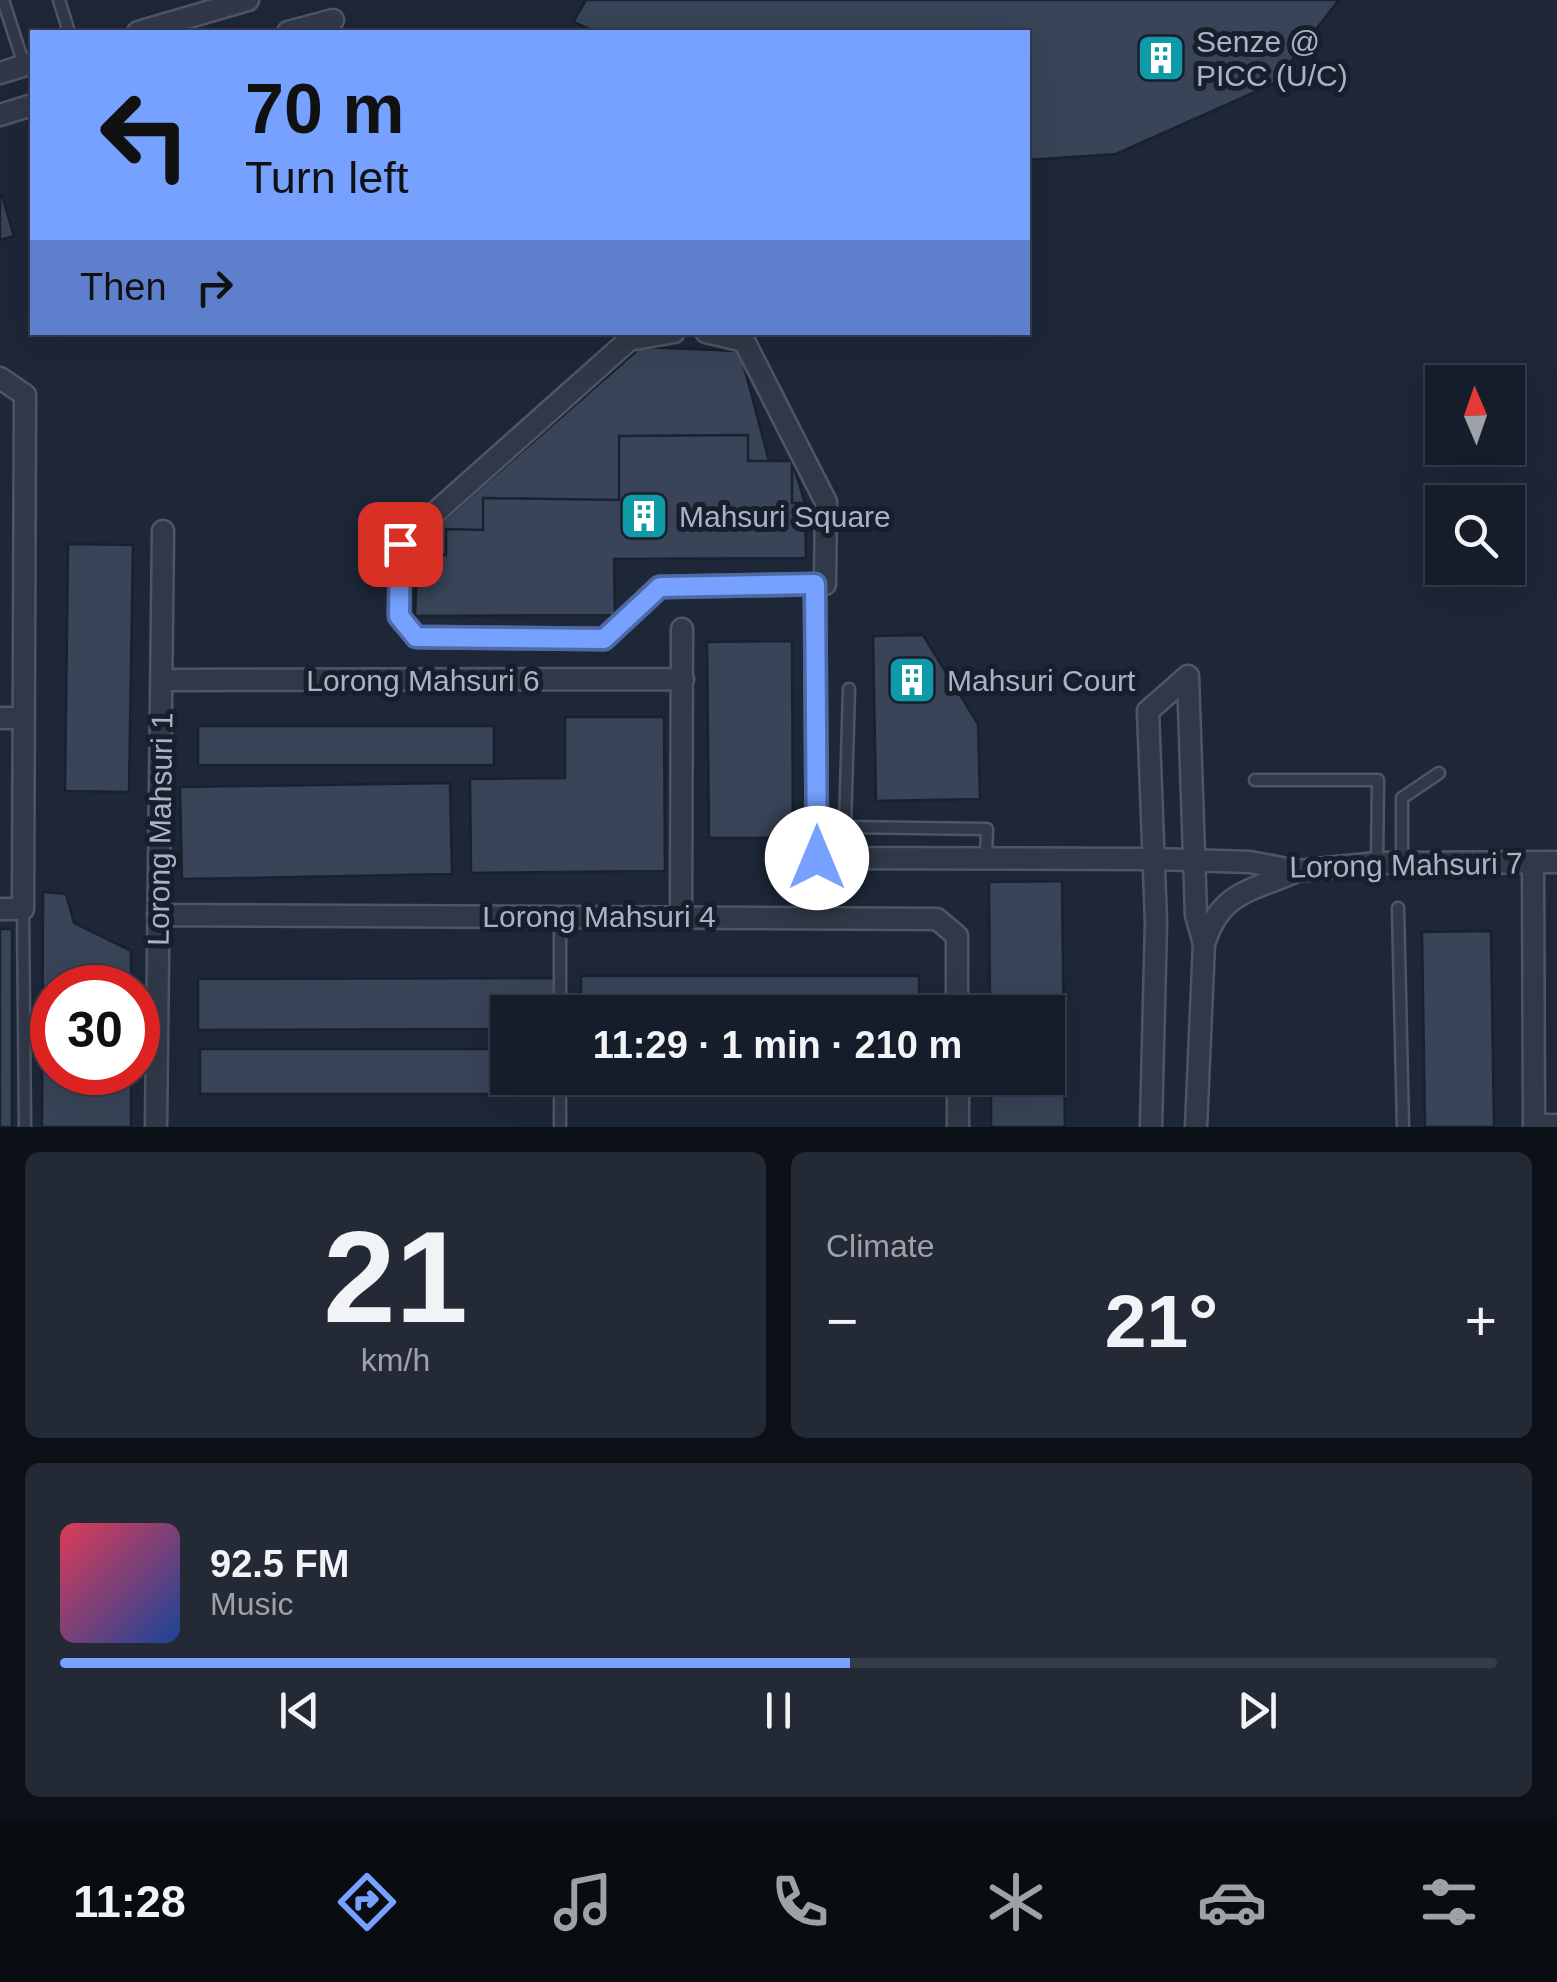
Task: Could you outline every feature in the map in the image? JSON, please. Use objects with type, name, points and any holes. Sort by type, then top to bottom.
[{"type":"street","points":[[145,30],[248,0]]},
{"type":"street","points":[[295,30],[332,20]]},
{"type":"street","points":[[0,72],[28,64]]},
{"type":"street","points":[[0,115],[30,107]]},
{"type":"street","points":[[657,335],[629,340],[400,544],[399,616],[416,637],[604,639],[660,587],[825,584],[826,502],[744,341],[719,335]]},
{"type":"street","points":[[0,378],[25,395],[23,909],[0,909]]},
{"type":"street","name":"Lorong Mahsuri 1","points":[[156,1127],[163,531]]},
{"type":"street","name":"Lorong Mahsuri 7","points":[[815,584],[817,858],[1154,859],[1250,862],[1296,871],[1377,863],[1557,862]]},
{"type":"street","points":[[681,916],[682,629]]},
{"type":"street","points":[[1151,1127],[1156,922],[1148,711],[1188,676],[1196,915],[1204,944]]},
{"type":"street","name":"Lorong Mahsuri 6","points":[[163,680],[683,680]]},
{"type":"street","points":[[0,718],[24,718]]},
{"type":"street","points":[[1533,862],[1534,1126],[1557,1125]]},
{"type":"street","points":[[1196,1127],[1204,944],[1212,917],[1226,900],[1296,871]]},
{"type":"street","name":"Lorong Mahsuri 4","points":[[158,916],[937,920],[956,936],[957,995]]},
{"type":"street","points":[[958,1095],[958,1127]]},
{"type":"lane","points":[[3,0],[28,64]]},
{"type":"lane","points":[[59,0],[68,30]]},
{"type":"lane","points":[[849,690],[845,826],[987,829],[986,856]]},
{"type":"lane","points":[[1402,863],[1402,798],[1439,773]]},
{"type":"lane","points":[[1255,780],[1378,780],[1377,863]]},
{"type":"lane","points":[[1398,908],[1403,1127]]},
{"type":"lane","points":[[23,909],[25,1127]]},
{"type":"lane","points":[[560,916],[560,995]]},
{"type":"lane","points":[[560,1095],[560,1127]]},
{"type":"building","name":"Senze @ PICC (U/C)","points":[[586,0],[1339,0],[1273,84],[1116,154],[1030,160],[1030,30],[592,30],[573,22]]},
{"type":"building","points":[[0,196],[14,236],[0,240]]},
{"type":"building","name":"Mahsuri Square","points":[[641,347],[740,351],[769,461],[792,461],[805,503],[806,558],[614,559],[615,615],[415,616],[418,543]]},
{"type":"building","name":"Mahsuri Square","points":[[748,435],[748,461],[792,461],[792,503],[805,503],[806,558],[614,559],[615,615],[415,616],[416,555],[446,555],[446,529],[483,530],[483,498],[619,500],[619,436]]},
{"type":"building","points":[[68,544],[133,545],[129,792],[65,791]]},
{"type":"building","name":"Mahsuri Court","points":[[923,635],[978,724],[980,799],[876,801],[873,636]]},
{"type":"building","points":[[792,641],[793,838],[709,838],[707,642]]},
{"type":"building","points":[[565,717],[664,717],[665,871],[471,873],[470,779],[565,778]]},
{"type":"building","points":[[198,726],[494,726],[494,765],[198,765]]},
{"type":"building","points":[[450,783],[452,874],[182,879],[180,787]]},
{"type":"building","points":[[1062,881],[1063,995],[990,995],[989,882]]},
{"type":"building","points":[[43,892],[66,894],[74,923],[131,951],[131,965],[43,965]]},
{"type":"building","points":[[0,929],[12,929],[12,1127],[0,1127]]},
{"type":"building","points":[[1491,931],[1494,1127],[1425,1127],[1422,932]]},
{"type":"building","points":[[581,976],[919,976],[919,995],[581,995]]},
{"type":"building","points":[[558,978],[558,995],[490,995],[490,1029],[198,1030],[198,979]]},
{"type":"building","points":[[200,1049],[490,1049],[490,1094],[200,1094]]},
{"type":"building","points":[[42,1095],[131,1095],[131,1127],[42,1127]]},
{"type":"building","points":[[991,1095],[1065,1095],[1065,1127],[991,1127]]},
{"type":"place","name":"Senze @ PICC (U/C)","points":[[1161,58]]},
{"type":"place","name":"Mahsuri Square","points":[[644,516]]},
{"type":"place","name":"Mahsuri Court","points":[[912,680]]},
{"type":"route","points":[[400,544],[399,616],[416,637],[604,639],[660,587],[815,584],[817,858]]}]
